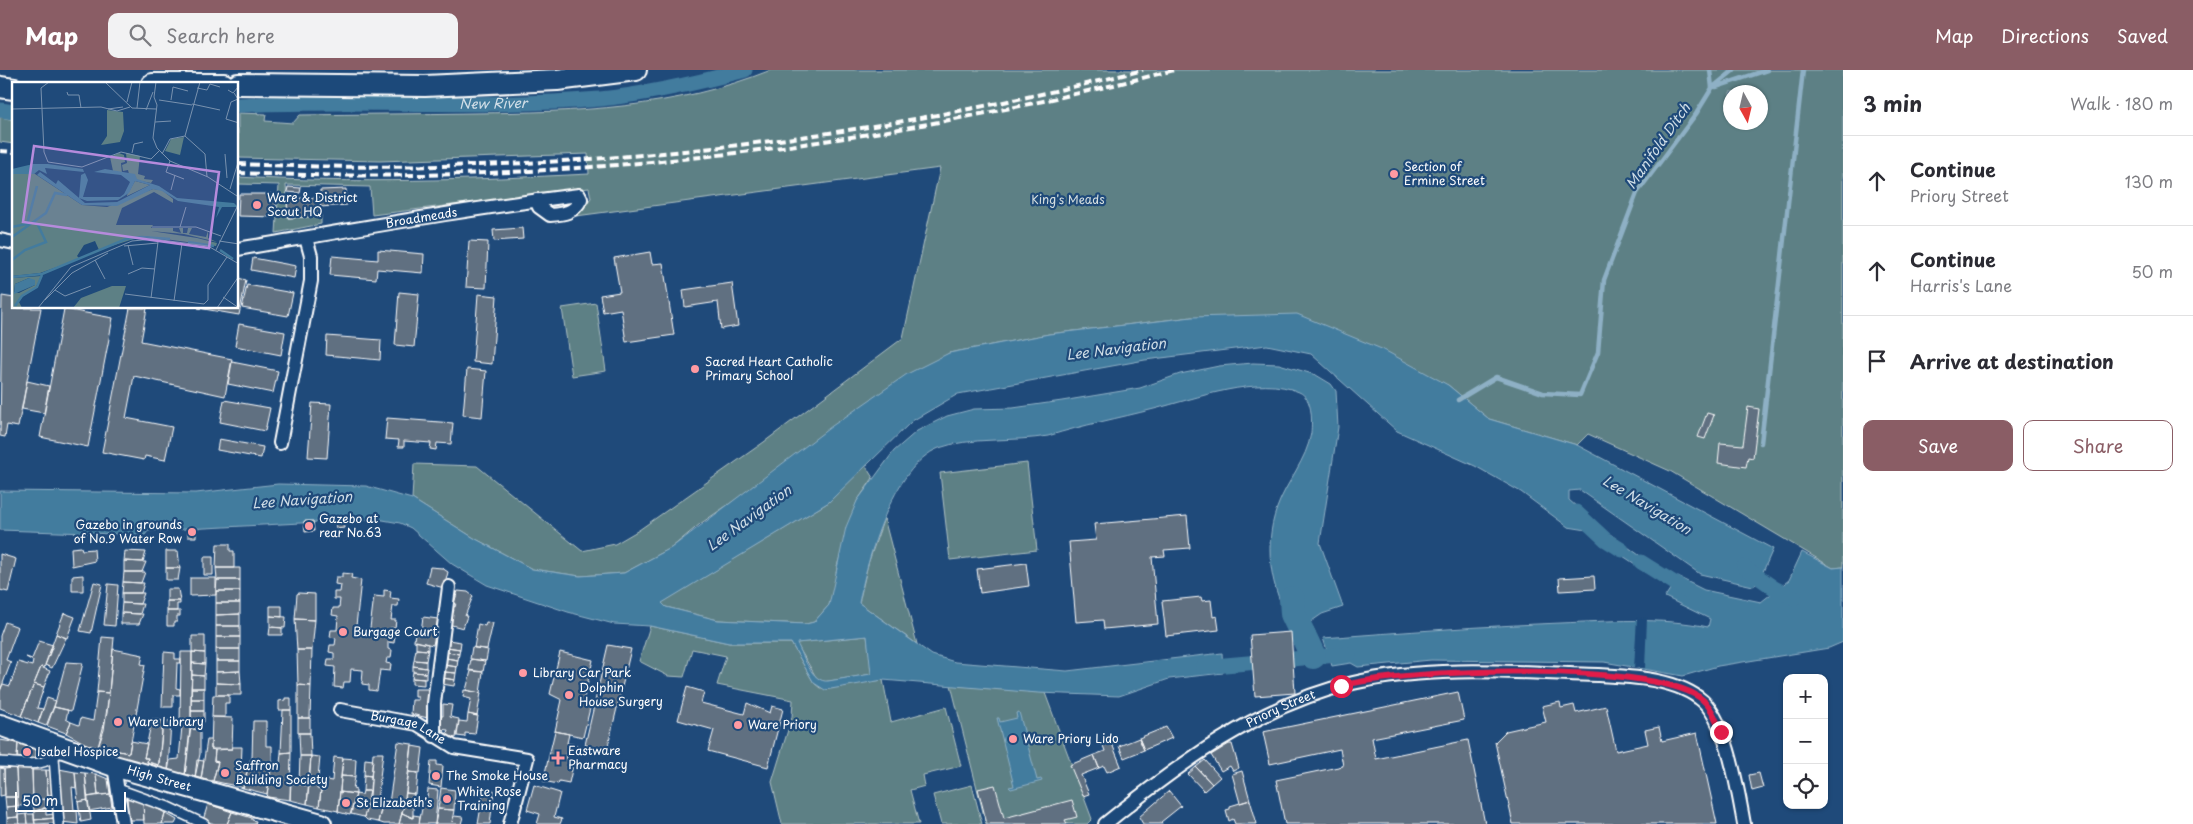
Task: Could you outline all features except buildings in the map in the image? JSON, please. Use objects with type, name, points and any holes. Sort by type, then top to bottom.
[{"type":"main road","points":[[239,84],[270,77],[425,86],[499,76],[557,80],[636,70]]},
{"type":"main road","name":"High Street","points":[[0,725],[58,752],[321,824]]},
{"type":"street","name":"Broadmeads","points":[[239,249],[457,210],[536,200]]},
{"type":"street","points":[[280,442],[311,281],[310,256],[306,238]]},
{"type":"street","points":[[434,736],[434,703],[449,588]]},
{"type":"street","name":"Priory Street","points":[[1105,824],[1207,748],[1248,722],[1352,683],[1378,678],[1454,673],[1530,672],[1639,678],[1682,689],[1699,697],[1710,708],[1726,746],[1744,824]]},
{"type":"street","name":"Burgage Lane","points":[[340,710],[417,724],[454,748],[527,758],[510,824]]},
{"type":"street","points":[[0,762],[43,763],[58,752]]},
{"type":"street","points":[[58,752],[59,824]]},
{"type":"street","points":[[114,766],[123,824]]},
{"type":"street","points":[[118,790],[168,807],[204,824]]},
{"type":"green space","name":"King's Meads","points":[[771,70],[1843,70],[1843,567],[1833,568],[1670,471],[1588,434],[1577,445],[1489,419],[1448,385],[1192,317],[1049,334],[949,353],[700,524],[671,548],[624,573],[580,576],[532,569],[474,538],[412,499],[414,464],[477,466],[582,551],[615,544],[639,530],[764,442],[903,338],[940,168],[576,216],[591,198],[589,188],[372,215],[370,187],[286,185],[288,218],[321,216],[321,224],[276,233],[279,185],[239,184],[239,177],[413,180],[589,174],[588,154],[380,161],[239,158],[239,113],[266,114],[265,121],[293,123],[300,115],[551,111],[625,106],[662,100],[735,83]]},
{"type":"green space","points":[[0,117],[12,120],[12,144],[0,142]]},
{"type":"green space","points":[[596,303],[606,371],[572,376],[562,308]]},
{"type":"green space","points":[[1027,463],[1037,550],[950,560],[940,473]]},
{"type":"green space","points":[[865,465],[873,478],[857,501],[837,566],[834,592],[829,605],[814,622],[806,624],[718,620],[666,607],[661,603],[829,502]]},
{"type":"green space","points":[[884,518],[917,644],[859,603],[868,564]]},
{"type":"green space","points":[[650,626],[729,643],[791,643],[814,683],[820,688],[883,680],[891,722],[946,707],[961,766],[923,775],[925,786],[910,790],[919,824],[782,824],[772,782],[792,717],[793,700],[717,685],[726,656],[692,649],[684,677],[668,676],[639,661]]},
{"type":"green space","points":[[867,636],[872,674],[823,682],[816,677],[796,643]]},
{"type":"green space","name":"Ware Priory Lido","points":[[951,685],[1045,693],[1092,819],[1087,824],[986,824]]},
{"type":"green space","points":[[972,785],[982,824],[941,824],[933,795]]},
{"type":"water","points":[[1297,314],[1384,350],[1448,385],[1489,419],[1577,445],[1773,549],[1758,583],[1753,586],[1700,574],[1580,490],[1569,491],[1569,500],[1593,521],[1587,530],[1568,527],[1521,492],[1475,466],[1397,431],[1311,354],[1267,345],[1145,360],[958,394],[912,421],[829,502],[662,603],[666,607],[718,620],[806,624],[814,622],[829,605],[846,527],[857,501],[894,451],[917,431],[947,416],[974,409],[1013,408],[1140,388],[1180,374],[1219,366],[1253,363],[1279,364],[1316,375],[1331,384],[1336,391],[1338,427],[1320,543],[1343,607],[1322,614],[1306,625],[1306,632],[1298,633],[1289,620],[1276,589],[1270,557],[1270,540],[1277,508],[1301,462],[1311,433],[1311,410],[1307,399],[1299,392],[1283,387],[1247,387],[1207,394],[1048,436],[964,442],[939,448],[923,458],[908,474],[896,493],[876,539],[868,563],[859,603],[932,655],[955,662],[1067,671],[1222,653],[1223,673],[1169,679],[1119,696],[1038,693],[883,680],[825,690],[814,683],[791,643],[729,643],[650,626],[614,624],[568,612],[487,585],[452,564],[411,528],[400,523],[377,519],[148,531],[145,535],[0,530],[0,491],[196,493],[278,484],[366,486],[412,499],[474,538],[532,569],[580,576],[624,573],[671,548],[832,426],[907,374],[949,353],[1049,334],[1192,317]],"holes":[[[867,636],[871,674],[828,681],[817,678],[797,643]]]},
{"type":"water","points":[[1610,534],[1661,571],[1655,577],[1603,543]]},
{"type":"water","points":[[1802,552],[1833,568],[1843,567],[1843,642],[1829,648],[1718,666],[1683,676],[1604,662],[1431,660],[1358,667],[1351,663],[1332,666],[1323,638],[1472,627],[1616,621],[1672,622],[1708,627],[1710,619],[1665,597],[1678,577],[1704,590],[1761,602],[1789,580]]},
{"type":"water","points":[[1019,712],[1037,780],[1041,779],[1042,781],[1011,789],[1009,787],[1014,786],[997,718],[999,718],[1000,722],[1017,718],[1016,713]]},
{"type":"pier","points":[[1637,618],[1647,619],[1645,668],[1634,668]]},
{"type":"waterway","name":"New River","points":[[239,105],[283,103],[464,104],[600,99],[673,88],[745,70]]},
{"type":"waterway","points":[[1710,70],[1712,88]]},
{"type":"waterway","name":"Manifold Ditch","points":[[1458,400],[1496,377],[1543,393],[1580,395],[1598,352],[1604,280],[1637,193],[1696,114],[1712,88],[1734,70]]},
{"type":"waterway","name":"Manifold Ditch","points":[[1716,87],[1767,70]]},
{"type":"waterway","points":[[1761,443],[1803,70]]},
{"type":"waterway","name":"New River","points":[[0,110],[12,112]]},
{"type":"waterway","name":"Lee Navigation","points":[[1576,512],[1606,540],[1622,550]]},
{"type":"waterway","name":"Lee Navigation","points":[[1641,562],[1692,594]]},
{"type":"waterway","name":"Lee Navigation","points":[[1744,567],[1774,588],[1794,598]]},
{"type":"waterway","points":[[1292,599],[1293,614],[1313,656]]},
{"type":"waterway","points":[[1203,667],[1349,654]]},
{"type":"railway","points":[[239,164],[352,167],[466,165],[580,160],[694,150],[807,136],[920,118],[1032,96],[1143,70]]},
{"type":"railway","points":[[239,173],[356,176],[474,174],[592,167],[709,156],[826,141],[943,121],[1059,98],[1174,70]]},
{"type":"railway","points":[[0,151],[12,152]]},
{"type":"place","name":"Section of Ermine Street","points":[[1394,174]]},
{"type":"place","name":"Ware & District Scout HQ","points":[[257,205]]},
{"type":"place","name":"Sacred Heart Catholic Primary School","points":[[695,369]]},
{"type":"place","name":"Gazebo at rear No.63","points":[[309,526]]},
{"type":"place","name":"Gazebo in grounds of No.9 Water Row","points":[[192,532]]},
{"type":"place","name":"Burgage Court","points":[[343,632]]},
{"type":"place","name":"Library Car Park","points":[[523,673]]},
{"type":"place","name":"Dolphin House Surgery","points":[[569,695]]},
{"type":"place","name":"Ware Library","points":[[118,722]]},
{"type":"place","name":"Ware Priory","points":[[738,725]]},
{"type":"place","name":"Ware Priory Lido","points":[[1013,739]]},
{"type":"place","name":"Isabel Hospice","points":[[27,752]]},
{"type":"place","name":"Eastware Pharmacy","points":[[558,758]]},
{"type":"place","name":"Saffron Building Society","points":[[225,773]]},
{"type":"place","name":"The Smoke House","points":[[436,776]]},
{"type":"place","name":"White Rose Training","points":[[447,799]]},
{"type":"place","name":"St Elizabeth's","points":[[346,803]]},
{"type":"route","points":[[1341,686],[1378,678],[1454,673],[1530,672],[1639,678],[1682,689],[1699,697],[1710,708],[1721,732]]}]
